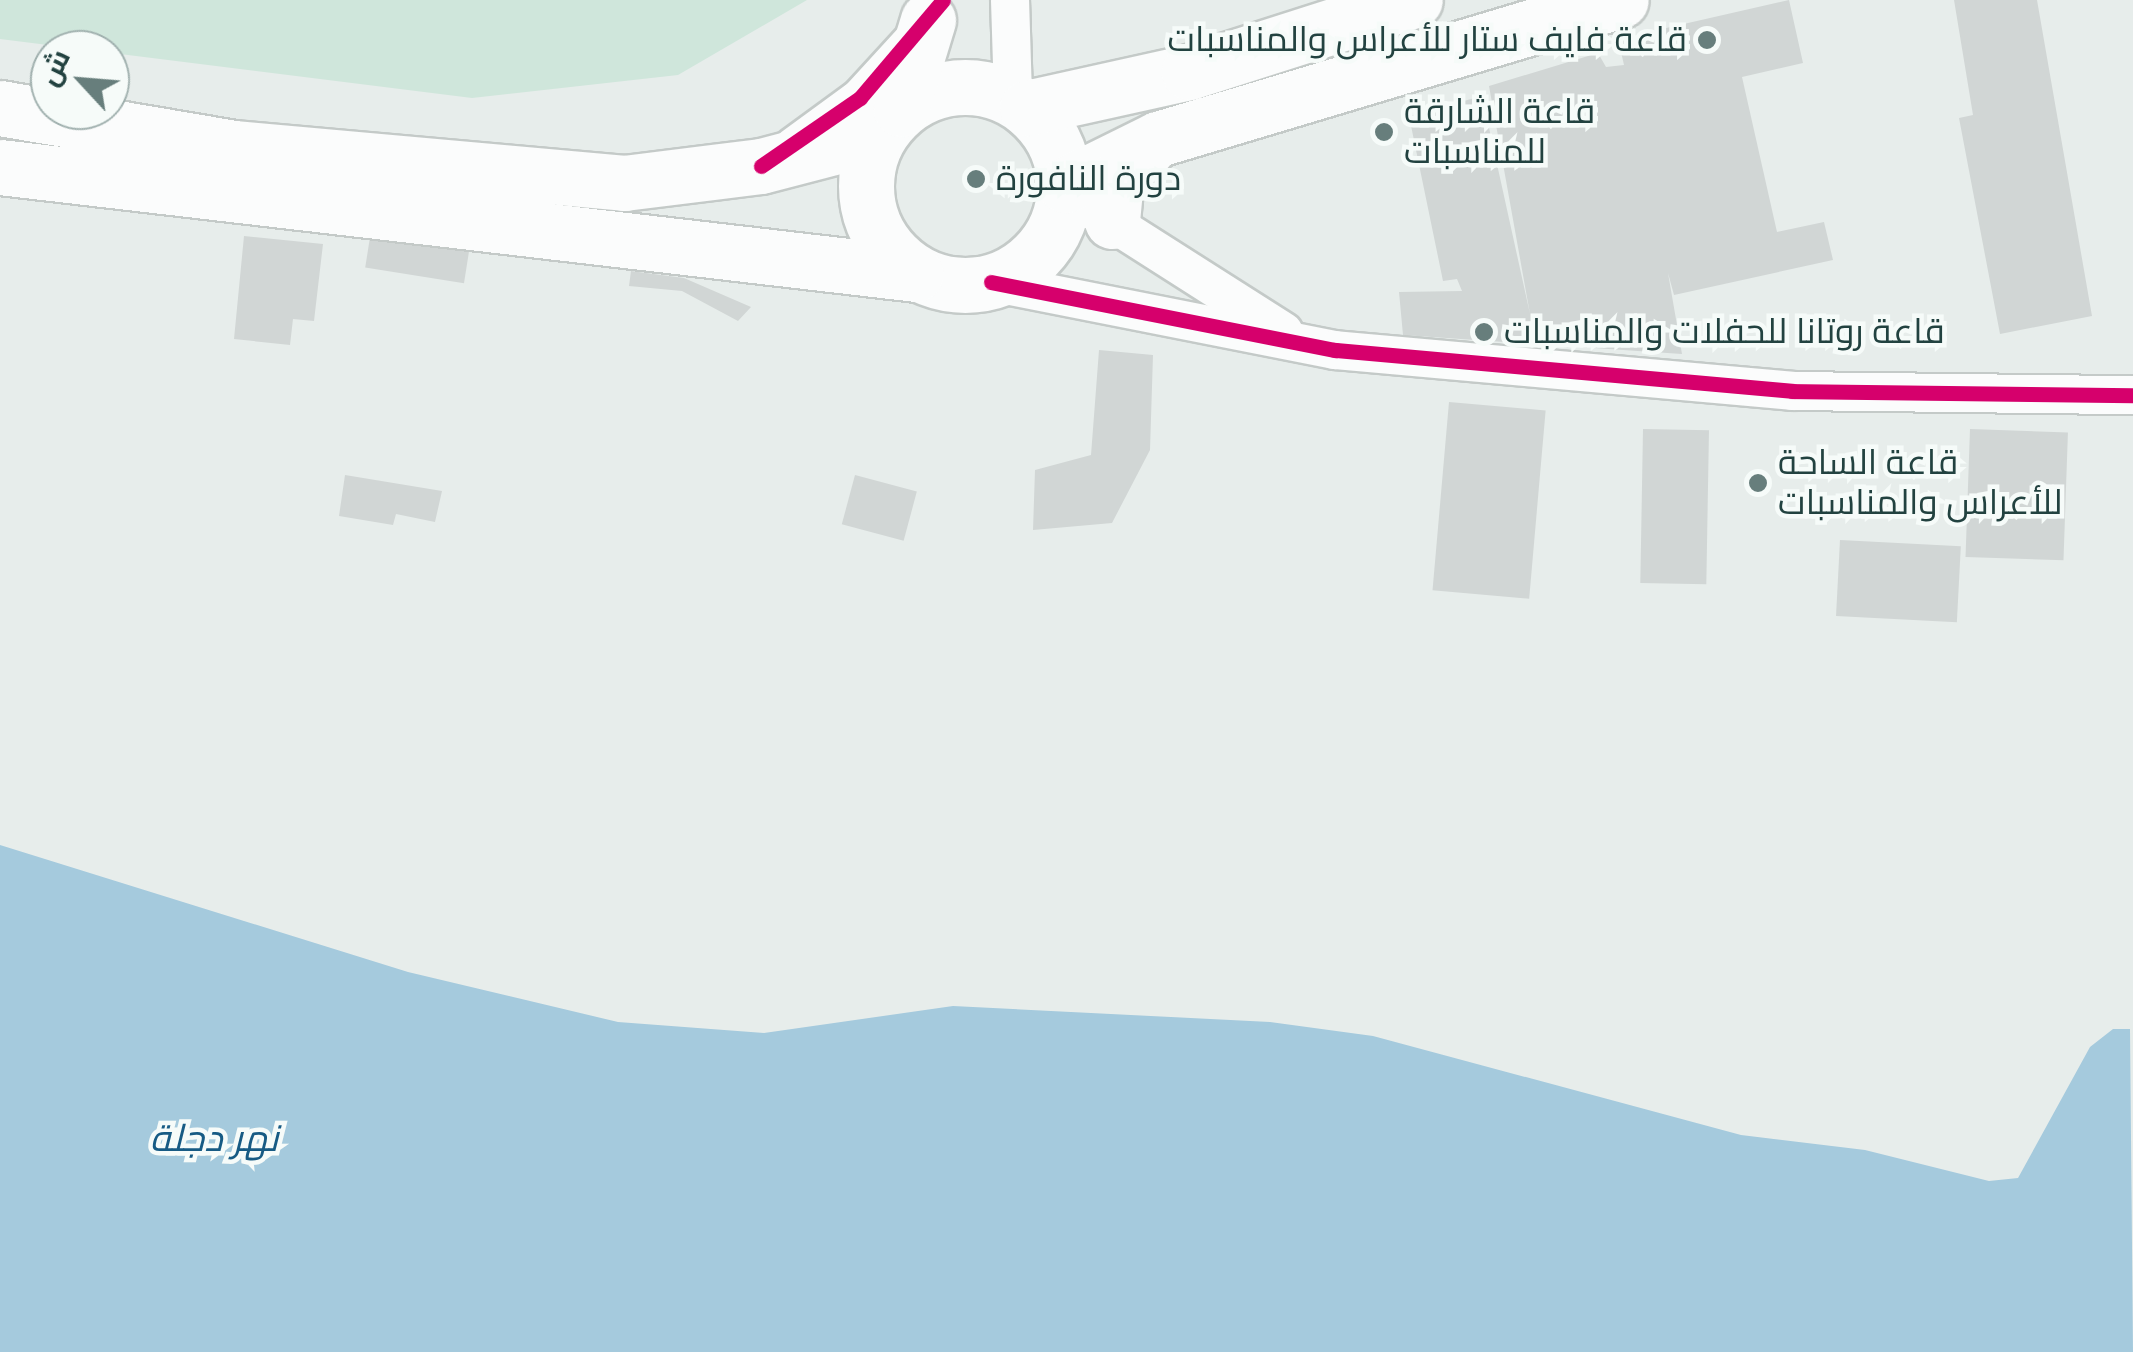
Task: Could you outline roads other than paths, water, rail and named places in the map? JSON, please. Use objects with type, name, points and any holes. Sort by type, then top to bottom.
[{"type":"main road","points":[[0,108],[234,148],[624,182],[761,166],[890,122],[956,87],[1020,103],[1190,72],[1415,0]]},
{"type":"main road","points":[[1064,190],[1158,139],[1621,0]]},
{"type":"main road","points":[[916,274],[892,254],[866,197],[890,122],[936,10]]},
{"type":"main road","points":[[0,166],[916,274],[953,285],[991,282],[1041,250],[1064,190],[1060,156],[1020,103]]},
{"type":"main road","points":[[1112,221],[1116,179],[1158,139]]},
{"type":"street","points":[[1010,0],[1020,103]]},
{"type":"street","points":[[761,166],[860,98],[936,10]]},
{"type":"street","points":[[1064,190],[1302,344]]},
{"type":"street","points":[[991,282],[1302,344],[1792,390],[2133,394]]},
{"type":"water","name":"نهر دجلة","points":[[0,845],[408,972],[618,1022],[764,1033],[953,1006],[1270,1022],[1373,1036],[1741,1135],[1865,1150],[1989,1181],[2018,1178],[2090,1047],[2113,1029],[2130,1029],[2133,1352],[0,1352]]},
{"type":"place","name":"قاعة فايف ستار للأعراس والمناسبات","points":[[1707,40]]},
{"type":"place","name":"قاعة الشارقة للمناسبات","points":[[1384,132]]},
{"type":"place","name":"دورة النافورة","points":[[976,179]]},
{"type":"place","name":"قاعة روتانا للحفلات والمناسبات","points":[[1484,332]]},
{"type":"place","name":"قاعة الساحة للأعراس والمناسبات","points":[[1758,483]]}]
